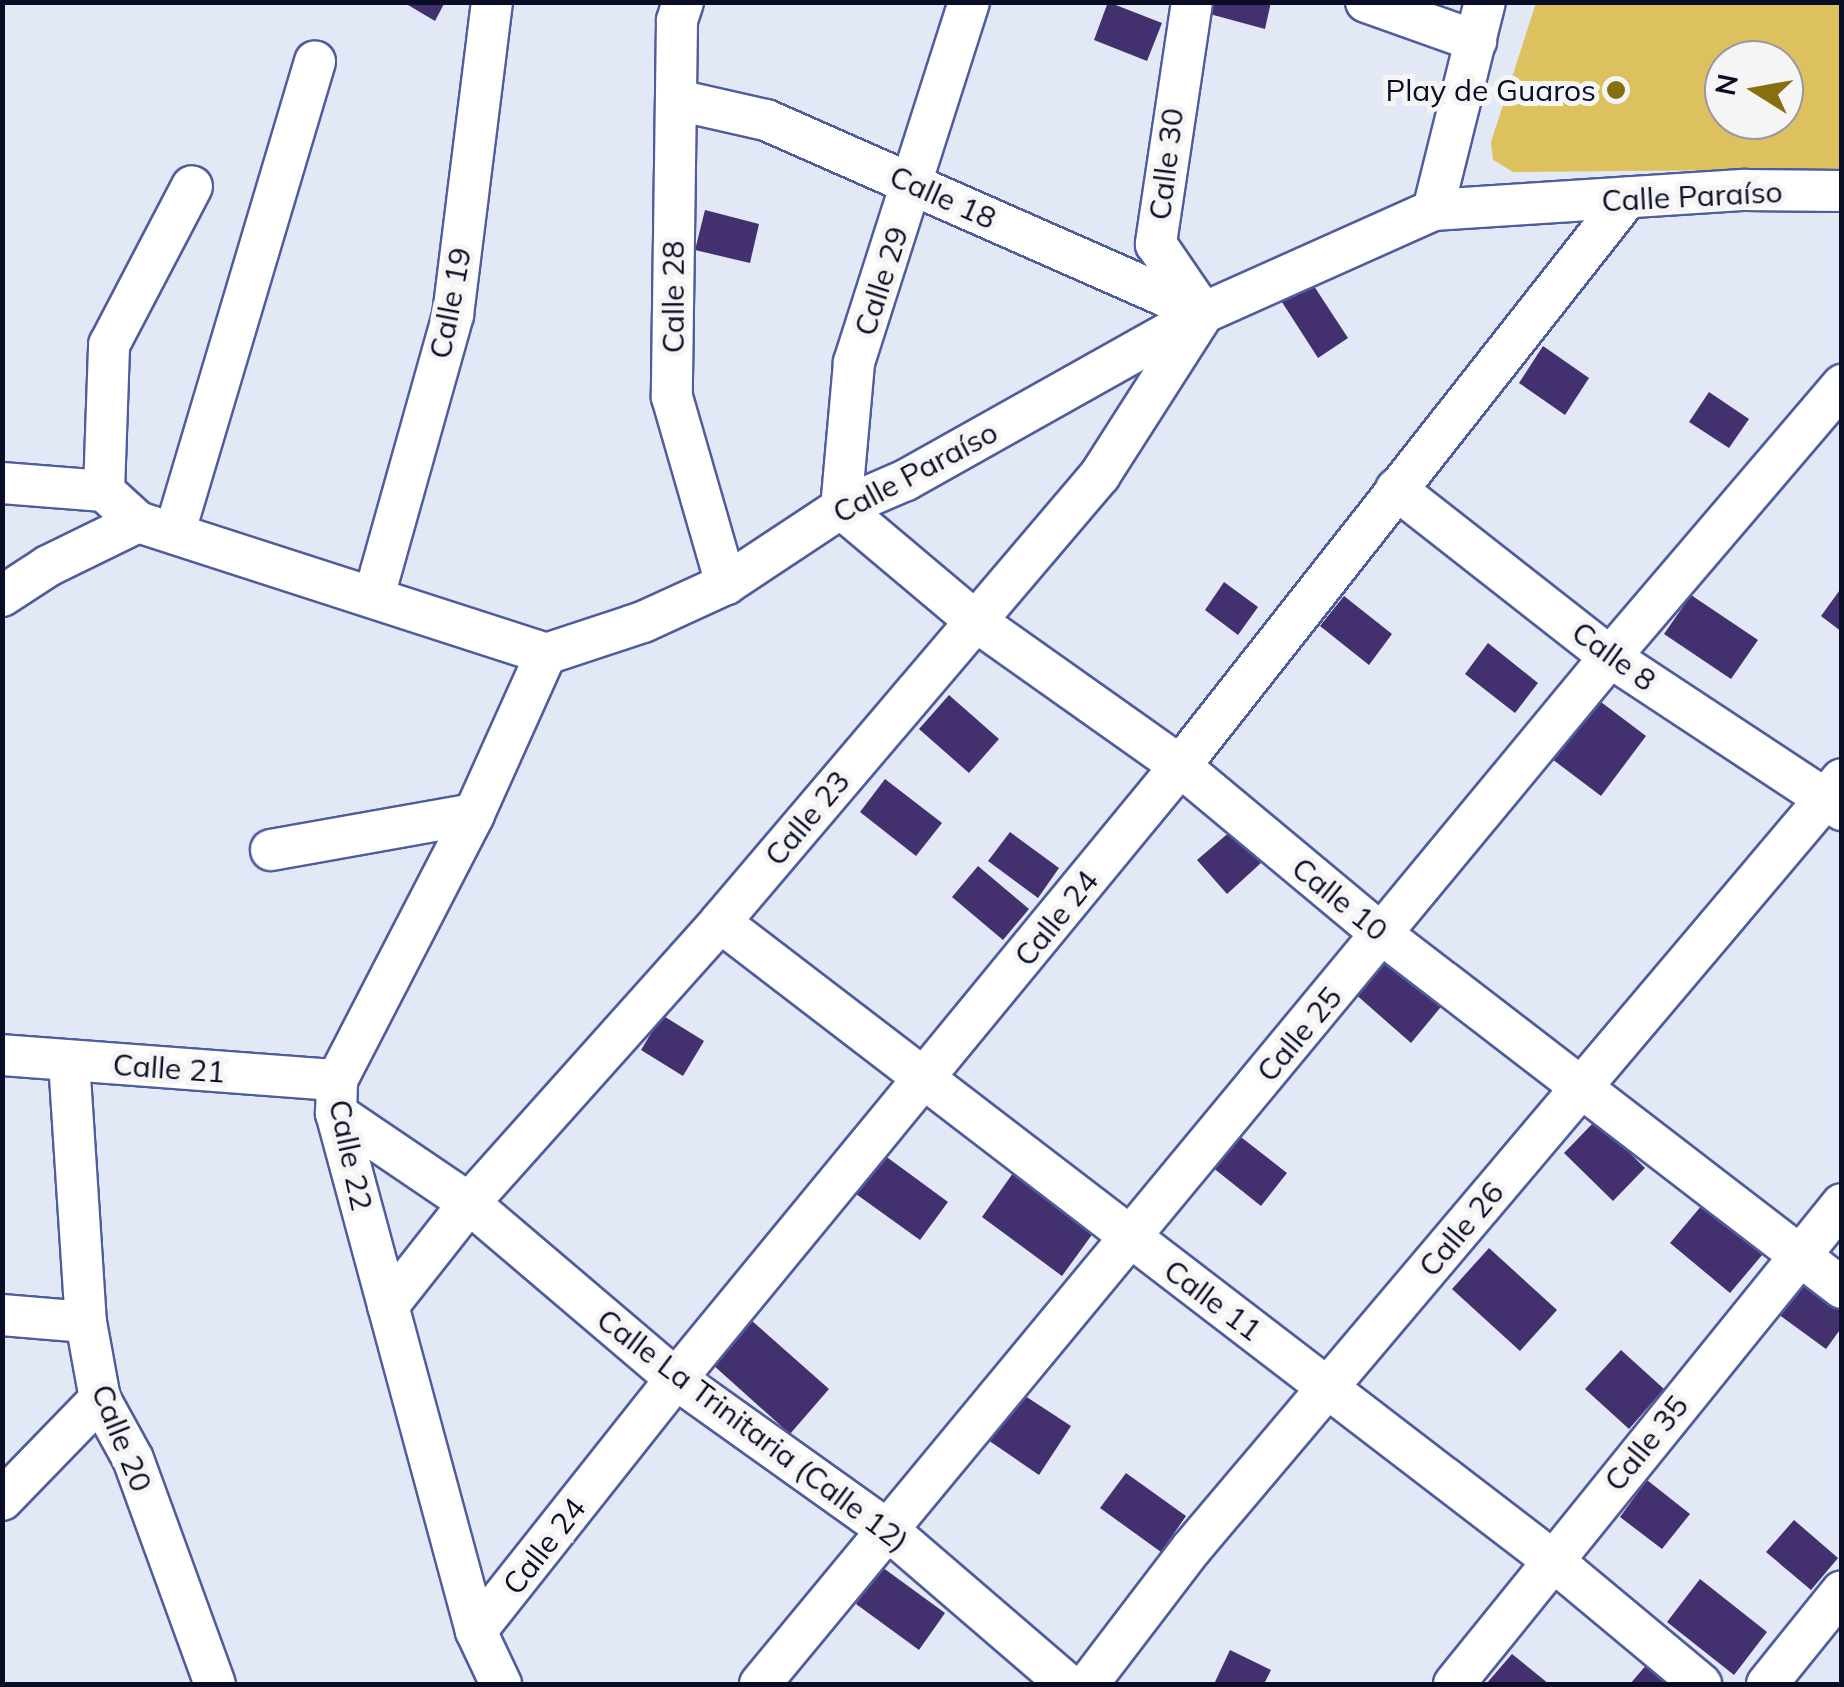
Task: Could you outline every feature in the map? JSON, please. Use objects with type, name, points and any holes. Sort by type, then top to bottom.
[{"type":"street","name":"Calle 19","points":[[374,596],[453,314],[492,2]]},
{"type":"street","name":"Calle 28","points":[[683,2],[677,20],[672,398],[726,584]]},
{"type":"street","name":"Calle 29","points":[[841,508],[854,363],[914,183],[968,2]]},
{"type":"street","name":"Calle 30","points":[[1192,2],[1156,244],[1203,313]]},
{"type":"street","points":[[1366,2],[1476,42]]},
{"type":"street","points":[[1433,210],[1485,2]]},
{"type":"street","points":[[156,527],[315,61]]},
{"type":"street","name":"Calle 18","points":[[676,100],[766,120],[1203,313]]},
{"type":"street","points":[[104,492],[108,345],[192,186]]},
{"type":"street","name":"Calle Paraíso","points":[[546,654],[643,622],[726,584],[841,508],[906,480],[1203,313],[1433,210],[1746,190],[1842,191]]},
{"type":"street","name":"Calle 24","points":[[476,1631],[676,1379],[1180,766],[1627,198]]},
{"type":"street","name":"Calle 23","points":[[388,1306],[469,1202],[720,922],[1100,474],[1203,313]]},
{"type":"street","name":"Calle 25","points":[[760,1684],[1610,656],[1842,386]]},
{"type":"street","points":[[2,483],[104,492],[156,527],[546,654]]},
{"type":"street","name":"Calle 8","points":[[1396,489],[1610,656],[1836,796]]},
{"type":"street","name":"Calle 10","points":[[841,508],[974,620],[1180,766],[1383,935],[1842,1288]]},
{"type":"street","points":[[2,596],[48,566],[156,527]]},
{"type":"street","name":"Calle 22","points":[[501,1684],[476,1631],[336,1096],[474,814],[546,654]]},
{"type":"street","name":"Calle 26","points":[[1088,1684],[1191,1549],[1580,1085],[1836,796]]},
{"type":"street","points":[[270,850],[474,814]]},
{"type":"street","name":"Calle 11","points":[[720,922],[1552,1560],[1700,1684]]},
{"type":"street","name":"Calle 21","points":[[2,1055],[336,1096]]},
{"type":"street","name":"Calle 20","points":[[69,1062],[86,1322],[100,1400],[133,1459],[215,1684]]},
{"type":"street","name":"Calle La Trinitaria (Calle 12)","points":[[336,1096],[469,1202],[676,1379],[888,1530],[1067,1684]]},
{"type":"street","name":"Calle 35","points":[[1454,1684],[1842,1204]]},
{"type":"street","points":[[2,1316],[86,1322]]},
{"type":"street","points":[[2,1500],[100,1400]]},
{"type":"street","points":[[1767,1684],[1842,1590]]},
{"type":"shaded area","name":"Play de Guaros","points":[[1536,3],[1841,3],[1841,169],[1513,172],[1493,160],[1491,142]]},
{"type":"building","points":[[403,2],[445,2],[435,21]]},
{"type":"building","points":[[1108,2],[1162,23],[1147,61],[1094,40]]},
{"type":"building","points":[[1209,2],[1271,2],[1265,29],[1206,13]]},
{"type":"building","points":[[705,210],[759,224],[750,263],[695,250]]},
{"type":"building","points":[[1310,280],[1348,338],[1318,358],[1280,299]]},
{"type":"building","points":[[1543,346],[1589,378],[1565,415],[1519,383]]},
{"type":"building","points":[[1709,392],[1749,419],[1729,448],[1689,422]]},
{"type":"building","points":[[1224,582],[1258,607],[1238,635],[1205,610]]},
{"type":"building","points":[[1842,587],[1842,632],[1821,616]]},
{"type":"building","points":[[1691,595],[1758,640],[1731,679],[1664,634]]},
{"type":"building","points":[[1344,596],[1392,634],[1369,665],[1320,626]]},
{"type":"building","points":[[1488,643],[1538,683],[1515,713],[1465,674]]},
{"type":"building","points":[[949,695],[999,739],[969,773],[919,729]]},
{"type":"building","points":[[1597,699],[1646,736],[1601,796],[1552,759]]},
{"type":"building","points":[[885,779],[942,823],[916,856],[860,812]]},
{"type":"building","points":[[1232,830],[1261,863],[1227,894],[1197,860]]},
{"type":"building","points":[[1010,832],[1059,868],[1038,898],[988,861]]},
{"type":"building","points":[[978,866],[1029,909],[1003,940],[952,897]]},
{"type":"building","points":[[1388,952],[1445,1002],[1411,1043],[1353,992]]},
{"type":"building","points":[[662,1015],[704,1041],[683,1076],[641,1050]]},
{"type":"building","points":[[1596,1120],[1645,1168],[1613,1201],[1564,1153]]},
{"type":"building","points":[[1237,1134],[1287,1173],[1261,1206],[1212,1167]]},
{"type":"building","points":[[884,1155],[948,1202],[920,1240],[856,1194]]},
{"type":"building","points":[[1018,1166],[1099,1225],[1062,1276],[982,1217]]},
{"type":"building","points":[[1708,1198],[1768,1248],[1730,1293],[1670,1243]]},
{"type":"building","points":[[1489,1248],[1557,1310],[1520,1351],[1452,1289]]},
{"type":"building","points":[[1804,1275],[1842,1303],[1842,1327],[1826,1349],[1778,1314]]},
{"type":"building","points":[[751,1320],[829,1389],[790,1434],[712,1364]]},
{"type":"building","points":[[1621,1350],[1664,1389],[1629,1429],[1585,1389]]},
{"type":"building","points":[[1016,1390],[1071,1426],[1039,1475],[985,1438]]},
{"type":"building","points":[[1126,1473],[1186,1516],[1161,1552],[1100,1508]]},
{"type":"building","points":[[1647,1480],[1690,1514],[1662,1549],[1620,1517]]},
{"type":"building","points":[[1794,1520],[1838,1558],[1811,1590],[1766,1552]]},
{"type":"building","points":[[882,1567],[945,1613],[919,1650],[856,1604]]},
{"type":"building","points":[[1700,1579],[1767,1632],[1734,1675],[1667,1622]]},
{"type":"building","points":[[1230,1650],[1271,1670],[1264,1684],[1214,1684]]},
{"type":"building","points":[[1512,1654],[1549,1684],[1486,1684]]},
{"type":"building","points":[[1648,1663],[1675,1684],[1630,1684]]},
{"type":"place","name":"Play de Guaros","points":[[1616,90]]}]
